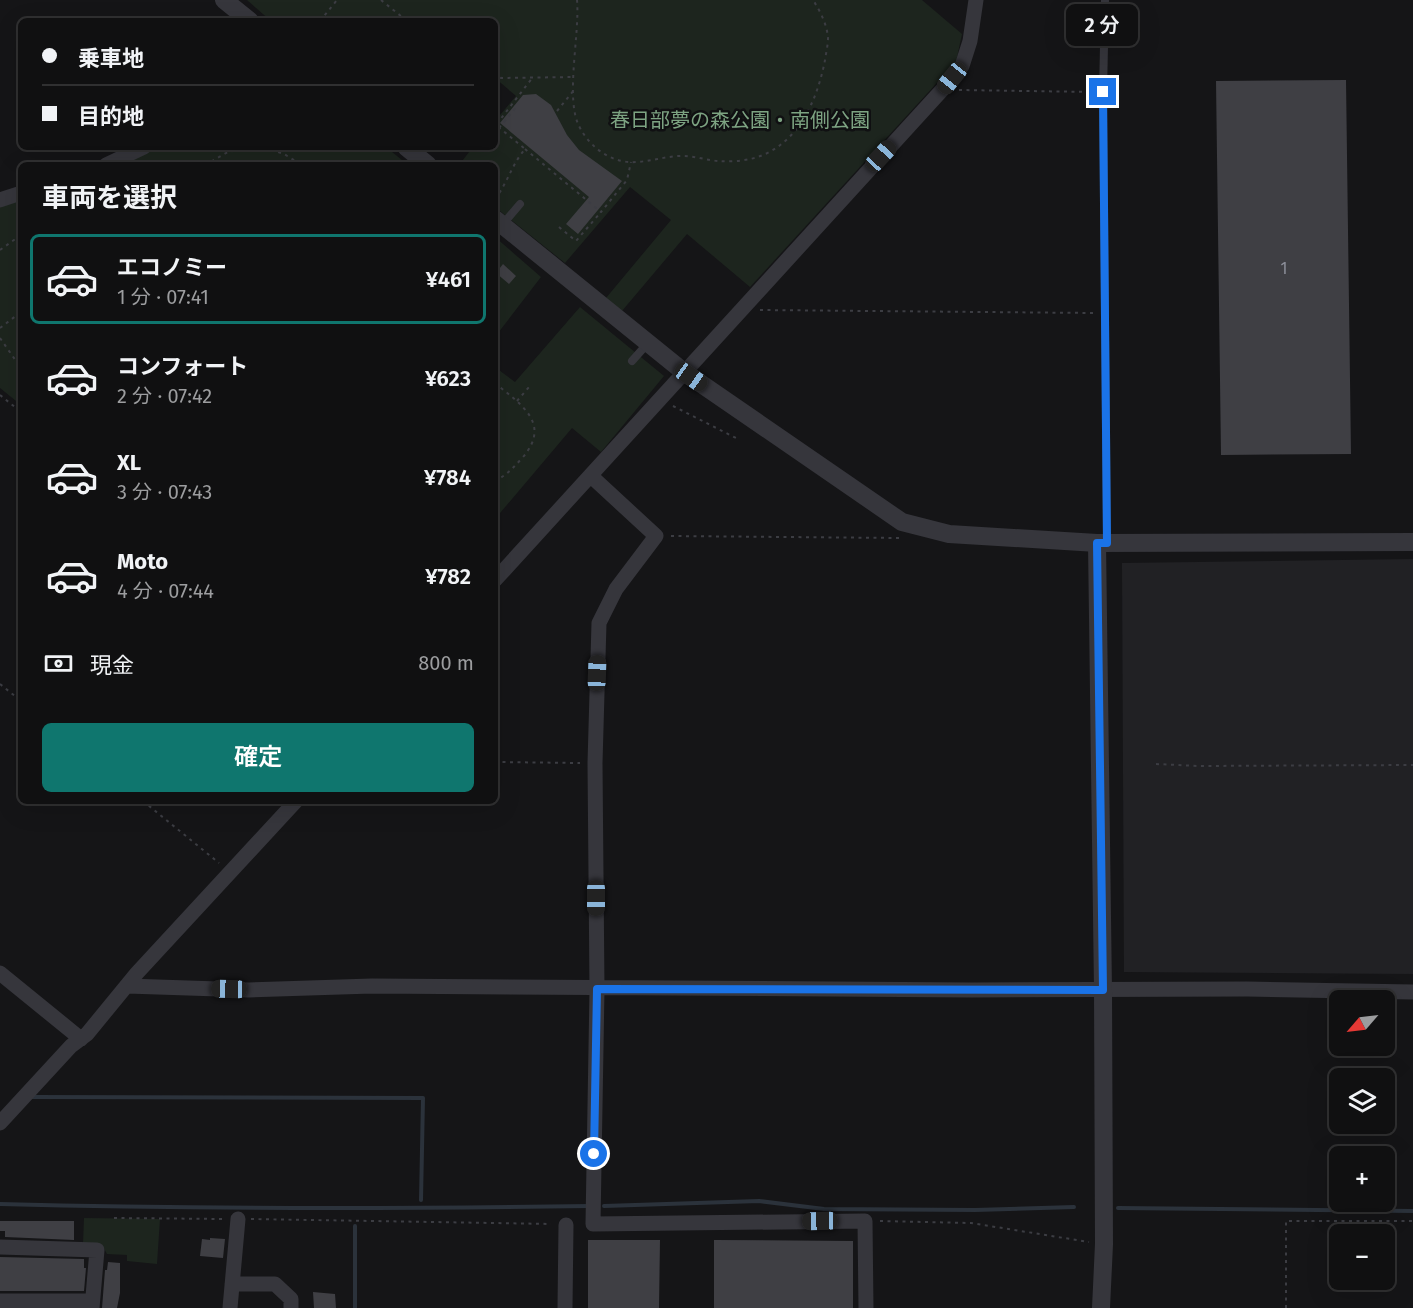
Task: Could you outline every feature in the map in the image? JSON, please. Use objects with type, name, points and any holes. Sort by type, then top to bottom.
[{"type":"street","points":[[498,577],[962,66],[970,41],[976,0]]},
{"type":"street","points":[[228,1],[247,18]]},
{"type":"street","points":[[112,162],[138,150]]},
{"type":"street","points":[[410,150],[424,162]]},
{"type":"street","points":[[0,200],[18,194]]},
{"type":"street","points":[[499,222],[684,372],[902,522],[949,534],[1102,543],[1413,542]]},
{"type":"street","points":[[591,476],[656,536],[616,590],[599,623],[595,763],[597,989],[593,1224],[865,1221],[866,1308]]},
{"type":"street","points":[[1101,1308],[1104,1244],[1102,543]]},
{"type":"street","points":[[0,1123],[71,1046],[87,1034],[137,973],[293,804]]},
{"type":"street","points":[[0,973],[81,1039]]},
{"type":"street","points":[[127,986],[249,990],[372,986],[597,989],[1247,989],[1413,992]]},
{"type":"street","points":[[230,1308],[238,1219]]},
{"type":"street","points":[[565,1308],[566,1225]]},
{"type":"street","points":[[0,1247],[97,1250],[92,1305],[0,1301]]},
{"type":"street","points":[[232,1284],[275,1284],[291,1299],[291,1308]]},
{"type":"lane","points":[[1102,543],[1105,0]]},
{"type":"lane","points":[[499,222],[520,204]]},
{"type":"lane","points":[[632,361],[648,343]]},
{"type":"path","points":[[322,18],[337,0]]},
{"type":"path","points":[[381,0],[404,18]]},
{"type":"path","points":[[577,0],[579,17],[574,77],[576,116],[588,140],[595,148],[612,158],[631,162],[677,156],[720,162],[751,159],[777,147],[801,126],[822,74],[828,39],[820,10],[813,0]]},
{"type":"path","points":[[498,75],[501,78],[574,77]]},
{"type":"path","points":[[498,122],[533,77]]},
{"type":"path","points":[[557,111],[574,90]]},
{"type":"path","points":[[942,90],[1103,92]]},
{"type":"path","points":[[518,105],[500,128],[601,212]]},
{"type":"path","points":[[498,196],[516,160],[525,149]]},
{"type":"path","points":[[210,162],[236,150]]},
{"type":"path","points":[[273,150],[297,162]]},
{"type":"path","points":[[559,227],[576,242],[627,180],[631,162]]},
{"type":"path","points":[[0,250],[18,237]]},
{"type":"path","points":[[740,310],[1105,314]]},
{"type":"path","points":[[0,327],[18,314]]},
{"type":"path","points":[[0,338],[18,362]]},
{"type":"path","points":[[498,385],[532,418],[536,429],[531,448],[506,476],[498,480]]},
{"type":"path","points":[[517,401],[530,387]]},
{"type":"path","points":[[0,395],[18,410]]},
{"type":"path","points":[[660,399],[736,438]]},
{"type":"path","points":[[656,536],[904,538]]},
{"type":"path","points":[[0,684],[18,699]]},
{"type":"path","points":[[498,762],[595,763]]},
{"type":"path","points":[[1156,764],[1413,765]]},
{"type":"path","points":[[147,804],[231,873]]},
{"type":"path","points":[[114,1218],[566,1225]]},
{"type":"path","points":[[865,1221],[971,1223],[1104,1244]]},
{"type":"path","points":[[1286,1308],[1286,1221],[1413,1221]]},
{"type":"shaded area","points":[[1413,559],[1413,974],[1124,972],[1122,563]]},
{"type":"green space","name":"春日部夢の森公園・南側公園","points":[[247,0],[922,0],[962,34],[956,62],[750,287],[687,234],[622,311],[606,298],[671,220],[630,187],[565,263],[498,209],[498,162],[461,162],[471,150],[498,150],[498,117],[516,96],[498,81],[498,18],[268,18]]},
{"type":"green space","points":[[143,150],[390,150],[404,162],[118,162]]},
{"type":"green space","points":[[18,196],[18,403],[0,388],[0,202]]},
{"type":"green space","points":[[498,240],[541,277],[498,333]]},
{"type":"green space","points":[[580,307],[664,376],[601,452],[572,428],[498,515],[498,369],[515,382]]},
{"type":"green space","points":[[84,1218],[160,1219],[157,1264],[127,1261],[127,1255],[107,1254],[102,1245],[83,1244]]},
{"type":"building","points":[[1346,80],[1351,454],[1221,455],[1216,81]]},
{"type":"building","points":[[536,94],[551,105],[567,135],[579,150],[622,181],[578,234],[566,224],[589,197],[500,123],[523,95]]},
{"type":"building","points":[[503,264],[516,276],[509,284],[498,275],[498,270]]},
{"type":"building","points":[[0,1221],[74,1221],[74,1240],[5,1237],[5,1231],[0,1231]]},
{"type":"building","points":[[210,1238],[225,1239],[223,1258],[200,1256],[202,1239],[210,1240]]},
{"type":"building","points":[[588,1240],[660,1240],[659,1308],[588,1308]]},
{"type":"building","points":[[714,1240],[853,1241],[853,1308],[714,1308]]},
{"type":"building","points":[[0,1257],[84,1259],[84,1268],[86,1268],[84,1291],[0,1291]]},
{"type":"building","points":[[108,1262],[120,1263],[120,1293],[117,1308],[102,1308],[105,1270],[107,1270]]},
{"type":"building","points":[[313,1292],[335,1294],[336,1308],[314,1308]]},
{"type":"waterway","points":[[32,1097],[423,1098],[421,1200]]},
{"type":"waterway","points":[[604,1206],[759,1201],[824,1209],[975,1210],[1074,1207]]},
{"type":"waterway","points":[[0,1204],[295,1208],[590,1206]]},
{"type":"waterway","points":[[1118,1208],[1413,1211]]},
{"type":"waterway","points":[[355,1226],[355,1308]]},
{"type":"route","points":[[594,1154],[597,989],[1103,990],[1097,543],[1107,543],[1103,92]]}]
